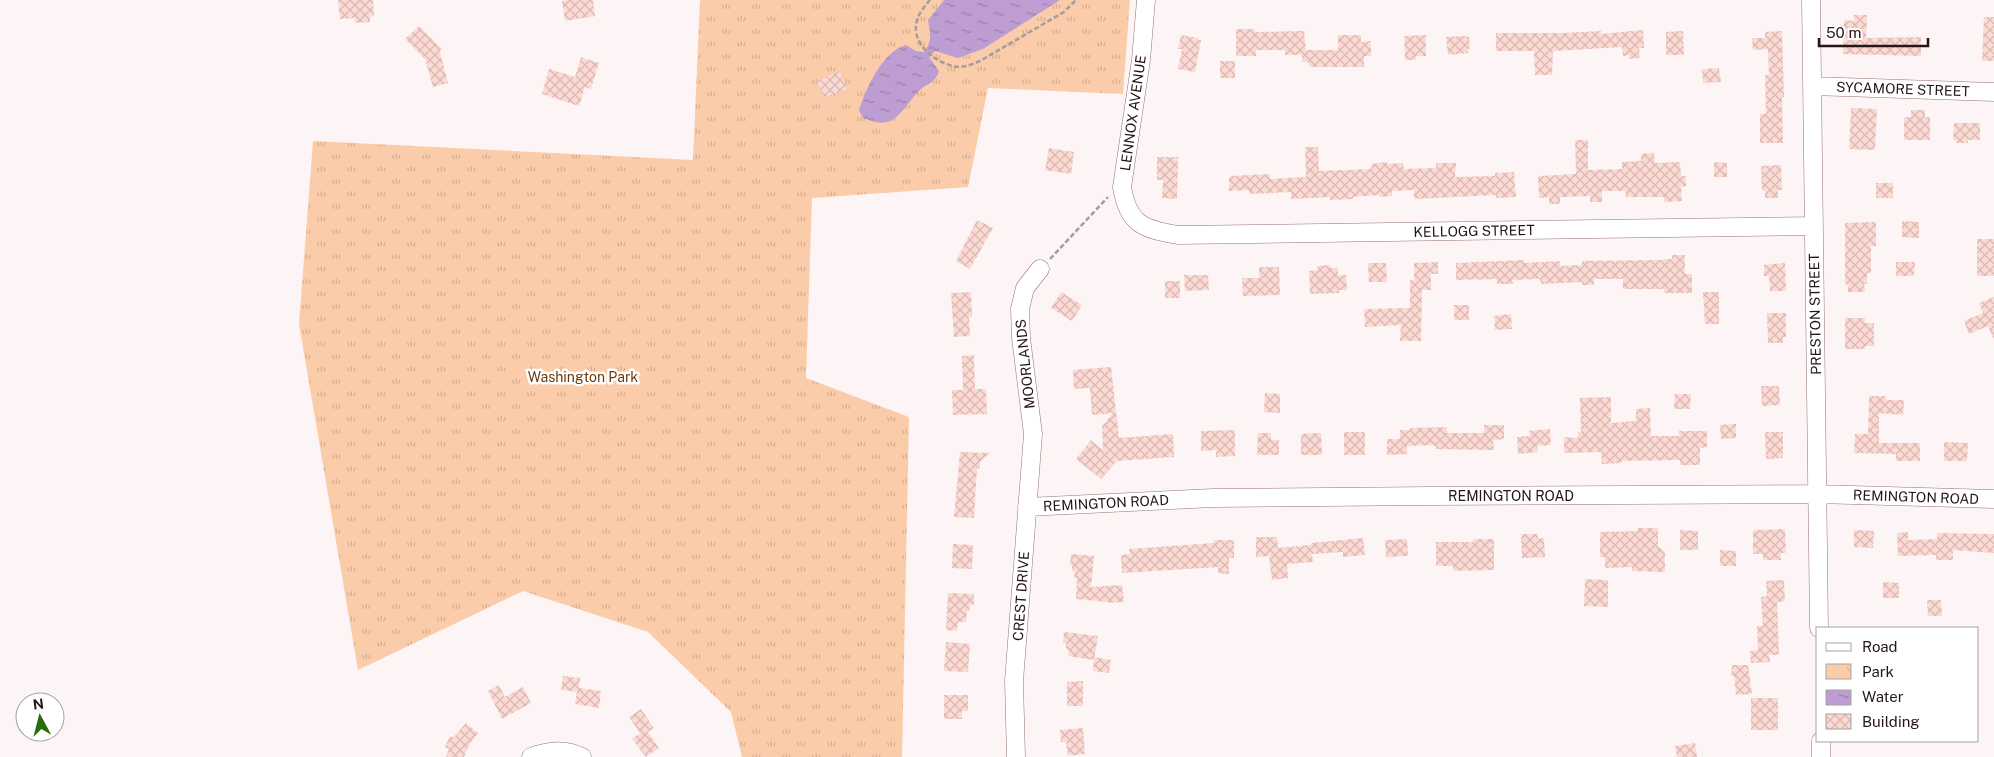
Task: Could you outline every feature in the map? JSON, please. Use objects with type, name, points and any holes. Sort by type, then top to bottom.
[{"type":"street","name":"LENNOX AVENUE","points":[[1136,222],[1125,206],[1122,187],[1141,60],[1146,0]]},
{"type":"street","name":"PRESTON STREET","points":[[1811,0],[1819,627]]},
{"type":"street","name":"SYCAMORE STREET","points":[[1812,86],[1994,92]]},
{"type":"street","name":"KELLOGG STREET","points":[[1136,222],[1155,231],[1178,235],[1814,226]]},
{"type":"street","name":"MOORLANDS","points":[[1033,434],[1021,338],[1020,309],[1025,288],[1040,269]]},
{"type":"street","name":"CREST DRIVE","points":[[1016,757],[1014,681],[1033,434]]},
{"type":"street","name":"REMINGTON ROAD","points":[[1028,507],[1213,498],[1817,494],[1994,499]]},
{"type":"street","points":[[1821,742],[1821,757]]},
{"type":"street","points":[[531,757],[549,751],[565,751],[582,757]]},
{"type":"path","points":[[930,0],[917,20],[916,28],[922,47],[946,64],[959,67],[968,66],[980,61],[1064,12],[1076,0]]},
{"type":"path","points":[[1040,269],[1101,204]]},
{"type":"green space","name":"Washington Park","points":[[700,0],[1130,0],[1123,94],[988,88],[968,187],[812,198],[806,378],[909,417],[902,757],[742,757],[731,712],[648,632],[523,591],[358,670],[299,324],[313,141],[693,160]]},
{"type":"water","points":[[944,0],[1060,0],[983,49],[958,58],[935,51],[929,57],[939,71],[937,75],[933,81],[918,92],[898,115],[890,121],[883,123],[863,118],[859,110],[876,72],[890,55],[906,45],[916,51],[924,52],[930,40],[928,20]]},
{"type":"building","points":[[338,0],[373,0],[374,16],[370,17],[370,22],[355,23],[355,18],[340,19]]},
{"type":"building","points":[[593,0],[595,16],[565,21],[562,1]]},
{"type":"building","points":[[1854,15],[1867,15],[1866,38],[1921,37],[1921,56],[1843,54],[1844,20],[1854,21]]},
{"type":"building","points":[[1984,17],[1994,17],[1994,61],[1982,61]]},
{"type":"building","points":[[419,26],[441,48],[440,52],[448,83],[433,87],[425,59],[405,39]]},
{"type":"building","points":[[1236,29],[1255,29],[1255,32],[1304,31],[1306,50],[1338,50],[1338,35],[1361,35],[1361,42],[1371,41],[1371,56],[1364,56],[1364,67],[1309,67],[1308,62],[1302,62],[1302,55],[1285,55],[1285,50],[1256,50],[1256,56],[1236,56]]},
{"type":"building","points":[[1643,30],[1644,48],[1639,48],[1640,58],[1629,59],[1629,55],[1623,56],[1622,47],[1553,51],[1552,75],[1535,75],[1534,51],[1496,51],[1496,33],[1601,31],[1601,34]]},
{"type":"building","points":[[1683,31],[1684,55],[1666,55],[1666,32]]},
{"type":"building","points":[[1782,31],[1783,143],[1760,143],[1760,114],[1766,114],[1765,75],[1769,74],[1768,49],[1753,50],[1752,38],[1765,38],[1765,32]]},
{"type":"building","points":[[1181,35],[1201,40],[1195,72],[1178,69],[1182,49],[1178,49]]},
{"type":"building","points":[[1426,35],[1426,56],[1416,56],[1416,60],[1405,60],[1404,36]]},
{"type":"building","points":[[1446,37],[1469,37],[1470,49],[1468,49],[1468,53],[1448,55]]},
{"type":"building","points":[[581,57],[599,63],[591,89],[585,87],[579,106],[542,94],[549,69],[575,77]]},
{"type":"building","points":[[1220,61],[1235,61],[1235,78],[1220,78]]},
{"type":"building","points":[[1719,68],[1721,82],[1703,83],[1702,69]]},
{"type":"building","points":[[840,71],[847,89],[824,98],[817,81]]},
{"type":"building","points":[[1851,108],[1877,109],[1875,150],[1849,149]]},
{"type":"building","points":[[1911,110],[1925,110],[1925,117],[1930,117],[1930,140],[1904,140],[1904,117],[1911,117]]},
{"type":"building","points":[[1954,123],[1980,123],[1980,140],[1956,143],[1956,140],[1953,140]]},
{"type":"building","points":[[1575,140],[1588,140],[1588,170],[1622,169],[1622,162],[1641,161],[1641,154],[1654,153],[1655,163],[1680,162],[1681,176],[1686,176],[1686,186],[1681,187],[1682,201],[1664,202],[1664,197],[1626,197],[1625,191],[1602,191],[1602,202],[1590,202],[1590,196],[1560,197],[1560,204],[1549,204],[1549,197],[1539,198],[1538,176],[1576,174]]},
{"type":"building","points":[[1305,147],[1318,147],[1319,171],[1371,169],[1371,164],[1387,162],[1387,164],[1403,163],[1404,169],[1436,168],[1436,163],[1456,163],[1455,177],[1495,176],[1495,173],[1514,172],[1516,197],[1496,198],[1496,195],[1414,199],[1414,190],[1392,191],[1392,196],[1379,197],[1379,195],[1330,200],[1330,197],[1291,199],[1291,192],[1249,194],[1249,190],[1229,191],[1229,178],[1231,176],[1270,174],[1270,179],[1306,177]]},
{"type":"building","points":[[1049,148],[1074,152],[1071,174],[1045,170]]},
{"type":"building","points":[[1157,157],[1178,157],[1177,199],[1162,198],[1163,180],[1157,180]]},
{"type":"building","points":[[1714,162],[1727,163],[1727,177],[1714,177]]},
{"type":"building","points":[[1781,165],[1782,190],[1778,190],[1778,198],[1765,198],[1765,191],[1762,191],[1761,166]]},
{"type":"building","points":[[1876,183],[1893,183],[1893,198],[1876,198]]},
{"type":"building","points":[[977,220],[993,228],[970,269],[956,261]]},
{"type":"building","points":[[1902,221],[1919,222],[1919,238],[1902,237]]},
{"type":"building","points":[[1876,222],[1876,246],[1871,246],[1871,273],[1867,273],[1867,284],[1864,284],[1865,292],[1848,292],[1848,285],[1845,284],[1845,223]]},
{"type":"building","points":[[1977,239],[1994,239],[1994,276],[1977,276]]},
{"type":"building","points":[[1672,255],[1685,255],[1685,274],[1692,274],[1692,293],[1664,293],[1664,289],[1623,289],[1623,279],[1594,279],[1594,285],[1582,285],[1582,282],[1541,284],[1540,279],[1512,280],[1513,284],[1497,284],[1497,279],[1456,280],[1456,263],[1524,260],[1524,263],[1560,261],[1560,266],[1582,265],[1582,261],[1663,260],[1672,259]]},
{"type":"building","points":[[1438,262],[1438,274],[1431,274],[1431,290],[1422,290],[1421,341],[1400,341],[1401,325],[1365,327],[1364,309],[1410,308],[1410,280],[1414,280],[1414,263]]},
{"type":"building","points":[[1896,262],[1915,262],[1914,276],[1896,276]]},
{"type":"building","points":[[1368,263],[1386,263],[1387,282],[1369,282]]},
{"type":"building","points":[[1785,263],[1786,291],[1770,291],[1769,276],[1764,276],[1764,265]]},
{"type":"building","points":[[1330,265],[1331,268],[1338,268],[1338,275],[1346,275],[1347,290],[1339,290],[1339,293],[1310,294],[1309,271],[1318,270],[1317,266]]},
{"type":"building","points":[[1259,267],[1279,267],[1280,295],[1243,296],[1242,278],[1259,278]]},
{"type":"building","points":[[1184,275],[1208,275],[1209,290],[1185,291]]},
{"type":"building","points":[[1165,281],[1180,281],[1180,298],[1165,298]]},
{"type":"building","points":[[971,292],[972,317],[969,317],[970,336],[954,337],[951,293]]},
{"type":"building","points":[[1061,292],[1082,305],[1072,321],[1051,308]]},
{"type":"building","points":[[1703,292],[1719,292],[1719,324],[1705,324]]},
{"type":"building","points":[[1994,297],[1994,340],[1988,326],[1969,334],[1964,321],[1983,313],[1979,303]]},
{"type":"building","points":[[1454,305],[1469,305],[1469,320],[1454,320]]},
{"type":"building","points":[[1767,313],[1786,313],[1786,337],[1783,337],[1783,343],[1768,343]]},
{"type":"building","points":[[1511,314],[1512,329],[1495,330],[1494,316]]},
{"type":"building","points":[[1845,318],[1865,318],[1865,323],[1874,323],[1874,346],[1865,346],[1865,349],[1845,349]]},
{"type":"building","points":[[974,355],[975,389],[986,389],[987,414],[953,415],[952,390],[963,390],[962,356]]},
{"type":"building","points":[[1111,367],[1119,438],[1173,434],[1174,457],[1117,461],[1101,479],[1076,459],[1091,440],[1103,450],[1102,426],[1113,413],[1092,415],[1090,388],[1074,389],[1073,370]]},
{"type":"building","points":[[1761,386],[1779,386],[1780,405],[1762,406]]},
{"type":"building","points":[[1265,393],[1280,394],[1280,413],[1264,412]]},
{"type":"building","points":[[1675,394],[1691,394],[1690,409],[1674,409]]},
{"type":"building","points":[[1869,396],[1886,396],[1886,400],[1904,400],[1903,415],[1879,413],[1879,443],[1920,443],[1920,461],[1896,461],[1896,454],[1854,453],[1855,434],[1868,434]]},
{"type":"building","points":[[1611,397],[1611,423],[1636,421],[1636,409],[1650,408],[1651,436],[1679,436],[1679,431],[1707,431],[1707,447],[1700,448],[1700,465],[1680,465],[1680,460],[1621,461],[1622,463],[1602,464],[1601,452],[1564,453],[1564,437],[1578,438],[1578,432],[1581,432],[1580,398]]},
{"type":"building","points":[[1736,424],[1736,438],[1721,439],[1720,425]]},
{"type":"building","points":[[1484,425],[1504,425],[1504,439],[1493,440],[1494,450],[1436,449],[1436,446],[1431,445],[1407,446],[1407,454],[1387,455],[1387,439],[1400,439],[1400,430],[1447,427],[1447,433],[1484,433]]},
{"type":"building","points":[[1550,429],[1551,445],[1537,446],[1538,452],[1518,454],[1517,437],[1530,436],[1529,431]]},
{"type":"building","points":[[1235,430],[1235,456],[1216,457],[1216,450],[1201,451],[1201,431]]},
{"type":"building","points":[[1344,432],[1365,432],[1365,455],[1344,455]]},
{"type":"building","points":[[1765,432],[1783,432],[1783,458],[1766,459]]},
{"type":"building","points":[[1258,433],[1271,433],[1271,440],[1279,440],[1279,455],[1257,455]]},
{"type":"building","points":[[1321,433],[1322,455],[1301,455],[1301,434]]},
{"type":"building","points":[[1944,442],[1968,443],[1967,461],[1944,461]]},
{"type":"building","points":[[960,452],[990,453],[980,462],[980,469],[977,468],[974,518],[954,517]]},
{"type":"building","points":[[1638,528],[1658,528],[1658,546],[1665,552],[1665,572],[1632,571],[1632,567],[1605,568],[1605,557],[1600,557],[1600,532],[1638,531]]},
{"type":"building","points":[[1785,529],[1786,553],[1781,553],[1781,560],[1763,560],[1763,554],[1753,554],[1753,530]]},
{"type":"building","points":[[1680,530],[1698,531],[1698,550],[1680,550]]},
{"type":"building","points":[[1854,530],[1874,531],[1873,548],[1854,547]]},
{"type":"building","points":[[1908,532],[1908,540],[1937,539],[1937,533],[1994,534],[1994,553],[1953,550],[1953,560],[1936,560],[1936,555],[1898,556],[1897,533]]},
{"type":"building","points":[[1521,534],[1538,534],[1538,539],[1544,538],[1545,557],[1522,558]]},
{"type":"building","points":[[1256,537],[1277,537],[1278,548],[1363,538],[1365,555],[1343,557],[1343,552],[1312,554],[1313,562],[1287,564],[1288,578],[1272,580],[1269,556],[1256,557]]},
{"type":"building","points":[[1407,539],[1408,556],[1386,557],[1385,540]]},
{"type":"building","points":[[1473,539],[1494,539],[1494,570],[1453,571],[1453,566],[1436,566],[1436,542],[1473,542]]},
{"type":"building","points":[[1214,540],[1234,540],[1234,558],[1229,558],[1229,574],[1218,573],[1218,567],[1122,573],[1121,555],[1130,554],[1129,549],[1214,543]]},
{"type":"building","points":[[953,544],[973,545],[972,569],[952,568]]},
{"type":"building","points":[[1720,550],[1736,551],[1736,566],[1720,566]]},
{"type":"building","points":[[1071,554],[1094,556],[1091,587],[1122,585],[1124,602],[1108,603],[1076,599],[1077,578],[1074,578],[1075,572],[1072,571],[1072,565],[1070,565]]},
{"type":"building","points":[[1585,579],[1608,580],[1608,607],[1584,606]]},
{"type":"building","points":[[1784,580],[1785,601],[1777,602],[1779,655],[1769,655],[1770,662],[1751,663],[1750,651],[1758,650],[1757,626],[1763,626],[1761,597],[1767,596],[1766,581]]},
{"type":"building","points":[[1883,582],[1899,583],[1899,598],[1883,598]]},
{"type":"building","points":[[948,593],[974,594],[974,605],[970,605],[969,611],[967,611],[966,622],[958,622],[957,631],[946,630]]},
{"type":"building","points":[[1927,600],[1941,600],[1942,616],[1928,616]]},
{"type":"building","points":[[1064,632],[1098,636],[1094,660],[1068,656],[1069,650],[1066,649],[1066,643],[1063,643]]},
{"type":"building","points":[[946,642],[970,644],[968,672],[944,671]]},
{"type":"building","points":[[1094,657],[1111,660],[1109,673],[1093,671]]},
{"type":"building","points":[[1732,665],[1748,665],[1752,694],[1736,695],[1734,676],[1731,676]]},
{"type":"building","points":[[563,676],[580,678],[579,688],[601,691],[599,708],[575,704],[577,692],[561,690]]},
{"type":"building","points":[[1083,681],[1083,706],[1067,706],[1067,682]]},
{"type":"building","points":[[499,685],[505,697],[523,687],[531,703],[502,719],[488,691]]},
{"type":"building","points":[[944,695],[968,695],[968,711],[962,711],[962,719],[944,719]]},
{"type":"building","points":[[1751,698],[1778,698],[1778,730],[1751,730]]},
{"type":"building","points":[[641,709],[654,728],[648,732],[659,748],[646,757],[632,739],[640,733],[629,717]]},
{"type":"building","points":[[466,723],[478,733],[469,745],[464,757],[446,757],[449,749],[445,747],[450,736],[454,737]]},
{"type":"building","points":[[1083,728],[1085,754],[1068,756],[1066,742],[1061,742],[1060,730]]},
{"type":"building","points":[[1695,743],[1697,757],[1677,757],[1675,746]]}]
